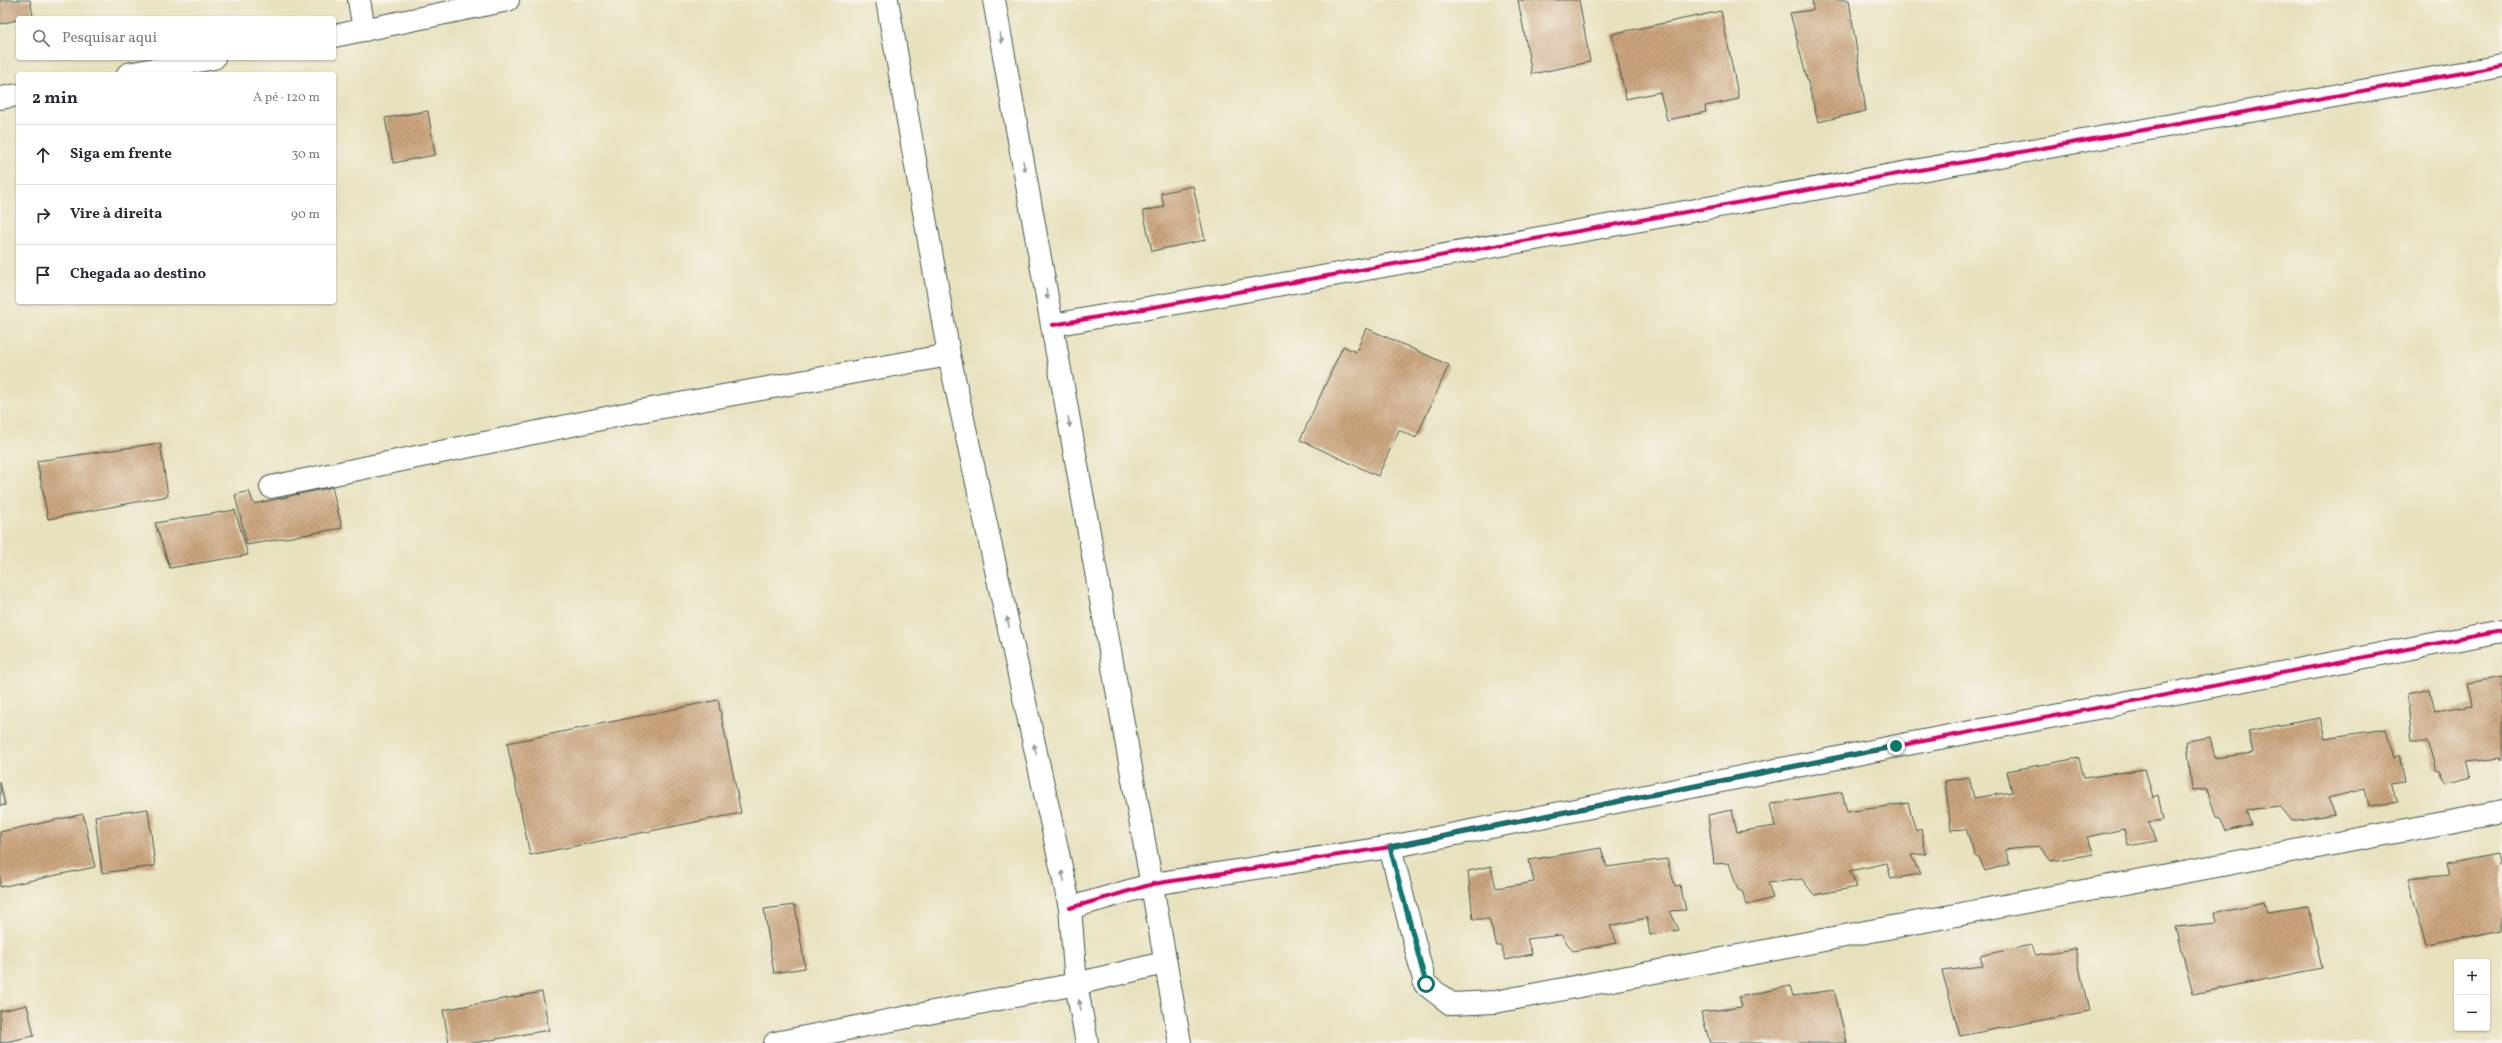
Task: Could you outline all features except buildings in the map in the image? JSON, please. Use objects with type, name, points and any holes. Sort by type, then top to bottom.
[{"type":"main road","points":[[359,0],[364,30]]},
{"type":"main road","points":[[336,36],[508,0]]},
{"type":"main road","points":[[886,0],[949,355],[1070,908],[1076,984],[1087,1043]]},
{"type":"main road","points":[[994,0],[1152,884],[1164,963],[1180,1043]]},
{"type":"main road","points":[[139,72],[203,60]]},
{"type":"main road","points":[[1053,325],[2502,66]]},
{"type":"main road","points":[[0,98],[16,94]]},
{"type":"main road","points":[[271,487],[635,412],[949,355]]},
{"type":"main road","points":[[1070,908],[1152,884],[1390,847],[1896,746],[2502,631]]},
{"type":"main road","points":[[1390,847],[1426,984],[1451,1004],[1495,1002],[2502,812]]},
{"type":"main road","points":[[775,1043],[1076,984],[1164,963]]},
{"type":"cycle path","points":[[1053,325],[2502,66]]},
{"type":"cycle path","points":[[1070,908],[1153,884],[1390,847],[1897,746],[2502,631]]},
{"type":"route","points":[[1426,984],[1390,847],[1896,746]]}]
